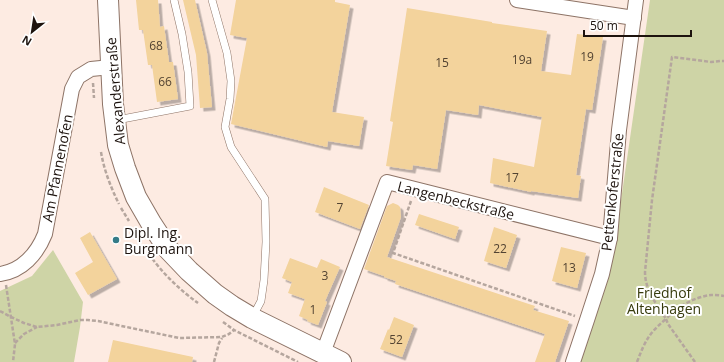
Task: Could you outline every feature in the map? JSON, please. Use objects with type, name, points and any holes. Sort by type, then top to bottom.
[{"type":"main road","name":"Alexanderstraße","points":[[108,0],[115,120],[120,150],[136,197],[151,223],[168,249],[189,271],[215,294],[252,318],[341,362]]},
{"type":"street","points":[[517,0],[634,18]]},
{"type":"street","name":"Pettenkoferstraße","points":[[573,362],[602,274],[610,238],[619,130],[636,0]]},
{"type":"street","name":"Am Pfannenofen","points":[[1,274],[25,263],[42,242],[45,234],[72,89],[78,77],[91,69],[111,67]]},
{"type":"street","name":"Langenbeckstraße","points":[[323,353],[387,182],[610,238]]},
{"type":"lane","points":[[115,120],[190,106],[188,72],[182,34],[174,0]]},
{"type":"lane","points":[[212,0],[227,53],[231,81],[226,127],[231,147],[265,199],[266,242],[264,280],[261,301],[252,318]]},
{"type":"path","points":[[695,362],[668,324],[649,292],[645,281],[645,272],[652,200],[672,56],[710,62],[724,61]]},
{"type":"path","points":[[415,190],[393,253],[587,320]]},
{"type":"path","points":[[1,274],[7,288],[15,344],[13,362]]},
{"type":"path","points":[[638,362],[644,344],[655,329],[678,308],[696,299],[710,295],[724,296]]},
{"type":"path","points":[[0,311],[24,323],[37,327]]},
{"type":"path","points":[[15,344],[24,334],[37,327],[88,320],[179,338],[222,337],[234,330],[298,362]]},
{"type":"path","points":[[214,362],[222,337]]},
{"type":"green space","name":"Friedhof Altenhagen","points":[[650,0],[724,0],[724,362],[579,362],[618,221]]},
{"type":"green space","points":[[53,250],[83,302],[74,362],[0,362],[0,291],[32,276]]},
{"type":"building","points":[[136,0],[158,0],[160,27],[164,26],[169,62],[173,62],[178,99],[157,102],[152,65],[148,65],[143,30],[139,30]]},
{"type":"building","points":[[183,0],[195,0],[207,53],[212,107],[200,108],[196,55]]},
{"type":"building","points":[[236,0],[335,0],[335,2],[350,5],[332,112],[364,117],[359,146],[328,141],[327,147],[231,124],[247,38],[230,35]]},
{"type":"building","points":[[407,8],[547,31],[541,71],[571,75],[577,34],[603,37],[592,110],[586,109],[576,175],[581,176],[578,198],[531,192],[490,183],[493,158],[534,167],[542,117],[479,105],[478,115],[446,110],[437,169],[413,165],[412,170],[386,166],[393,122],[390,121]]},
{"type":"building","points":[[324,187],[369,205],[360,229],[315,212]]},
{"type":"building","points":[[393,203],[400,207],[401,217],[387,257],[535,306],[533,310],[569,321],[555,362],[535,362],[545,334],[395,284],[396,281],[364,269],[387,206]]},
{"type":"building","points":[[419,214],[459,227],[455,239],[415,225]]},
{"type":"building","points":[[494,227],[517,235],[506,268],[484,261]]},
{"type":"building","points":[[90,232],[117,279],[88,295],[75,273],[93,262],[80,238]]},
{"type":"building","points":[[561,247],[586,253],[577,288],[552,281]]},
{"type":"building","points":[[290,258],[317,268],[321,259],[340,267],[325,301],[327,302],[318,325],[299,316],[305,299],[288,293],[292,282],[282,278]]},
{"type":"building","points":[[394,317],[414,325],[402,357],[380,349]]},
{"type":"building","points":[[113,340],[193,357],[192,362],[108,362]]},
{"type":"place","name":"Dipl. Ing. Burgmann","points":[[116,240]]}]
